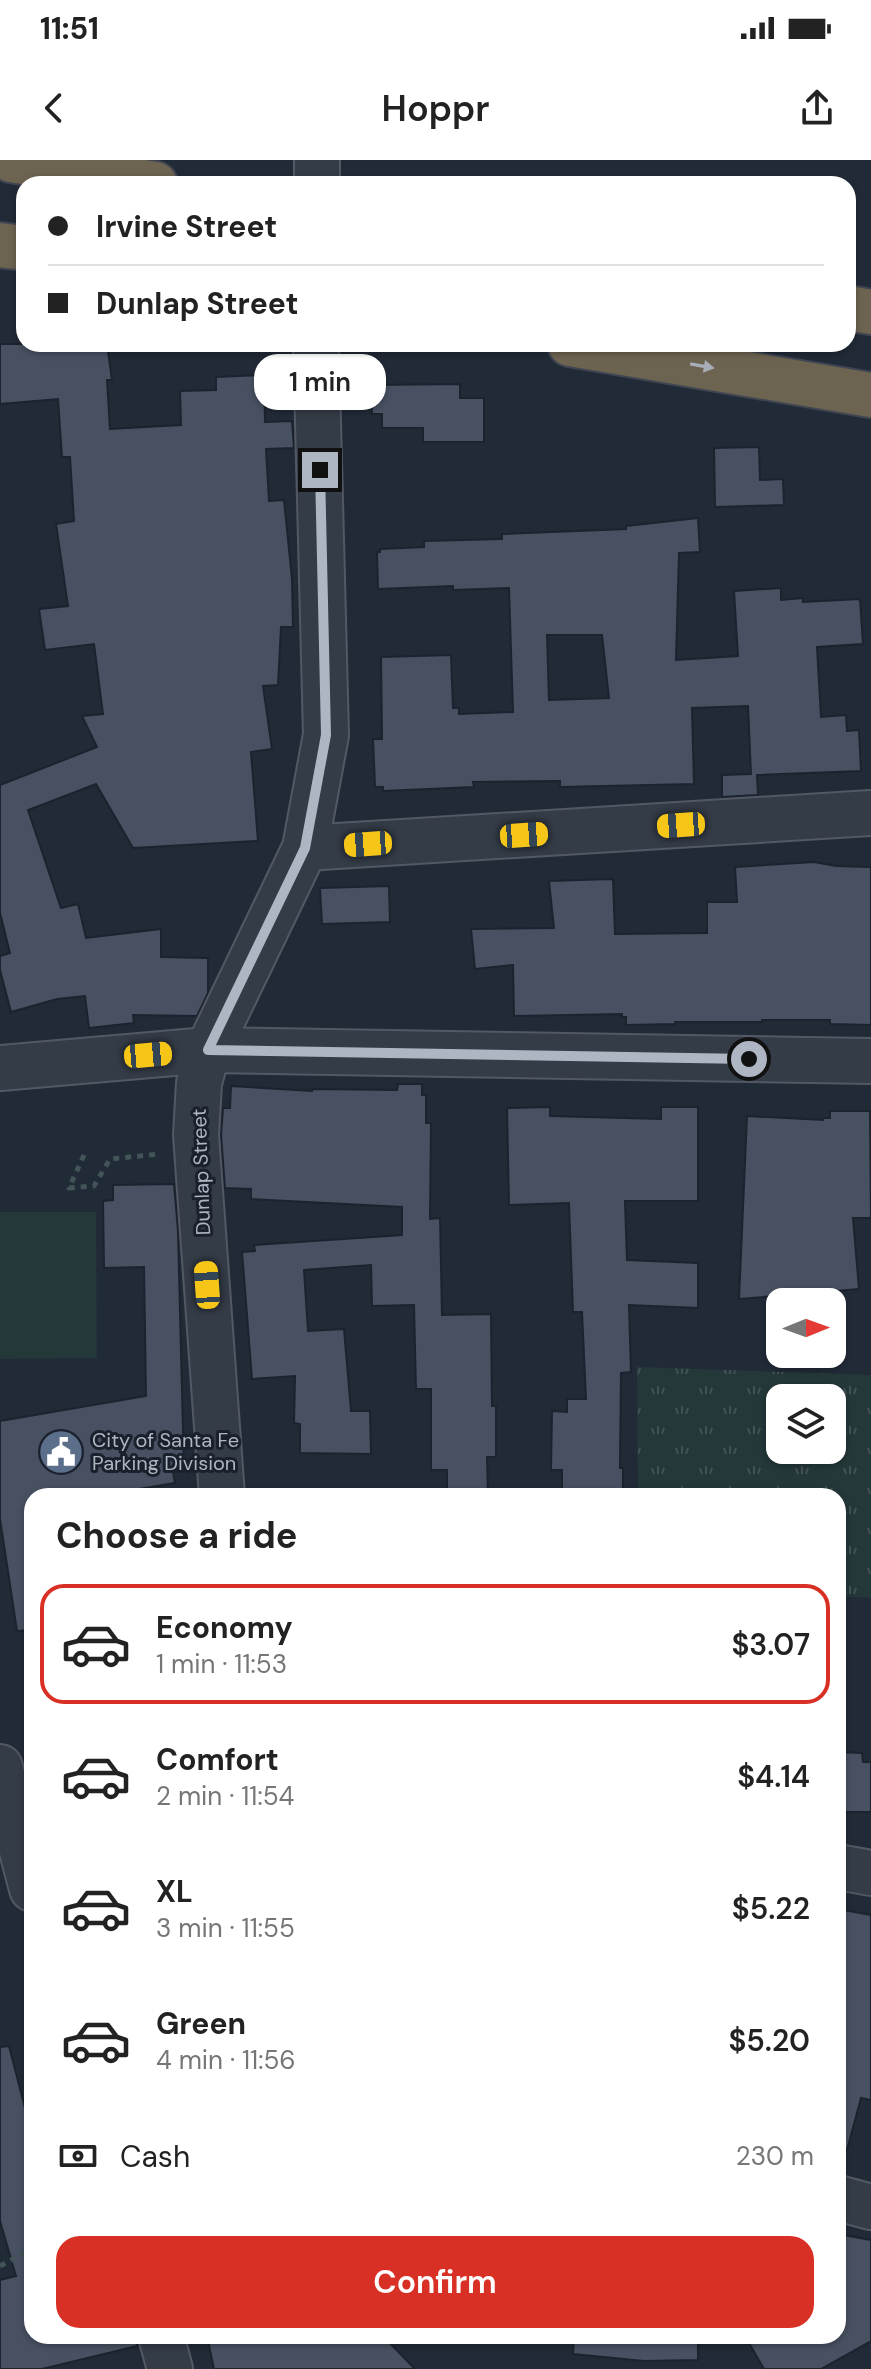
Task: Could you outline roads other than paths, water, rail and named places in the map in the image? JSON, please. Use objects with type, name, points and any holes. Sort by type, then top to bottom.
[{"type":"highway","points":[[11,160],[107,176]]},
{"type":"highway","points":[[617,352],[871,395]]},
{"type":"street","name":"Dunlap Street","points":[[221,1488],[196,1135],[199,1083],[208,1050],[305,848],[326,735],[316,352]]},
{"type":"street","points":[[305,848],[871,813]]},
{"type":"street","points":[[0,1068],[208,1050],[871,1061]]},
{"type":"street","points":[[0,1769],[24,1859]]},
{"type":"street","points":[[846,1868],[871,1873]]},
{"type":"street","points":[[846,2200],[871,2207]]},
{"type":"street","points":[[163,2344],[170,2369]]},
{"type":"place","name":"City of Santa Fe Parking Division","points":[[61,1452]]}]
